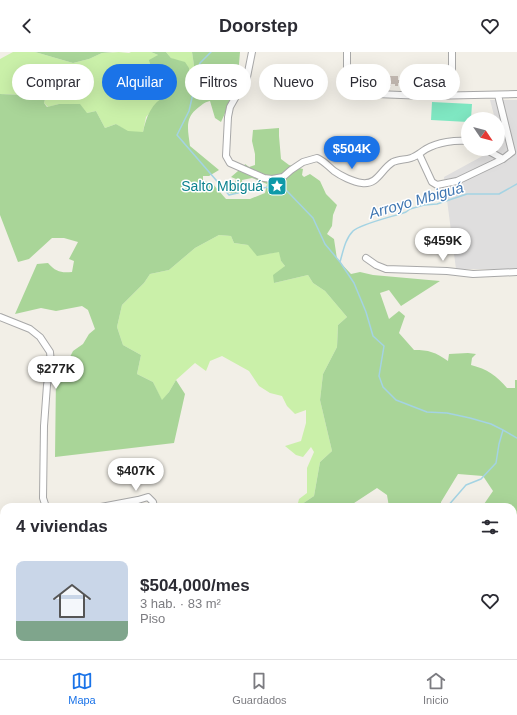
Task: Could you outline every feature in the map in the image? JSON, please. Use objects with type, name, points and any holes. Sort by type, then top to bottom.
[{"type":"street","points":[[252,52],[247,77],[230,107],[226,156],[230,163],[264,178],[272,179],[283,177],[303,162],[317,158],[323,161],[334,171],[351,180],[361,183],[368,183],[377,179],[391,163],[396,160],[410,158],[431,146],[461,141]]},
{"type":"street","points":[[347,52],[347,90],[351,93],[399,95]]},
{"type":"street","points":[[452,52],[452,64]]},
{"type":"street","points":[[460,94],[517,94]]},
{"type":"street","points":[[419,154],[432,182],[437,185],[457,181],[503,159],[514,152],[498,94]]},
{"type":"street","points":[[498,156],[503,159]]},
{"type":"street","points":[[366,258],[376,265],[386,269],[447,271],[473,274],[517,272]]},
{"type":"street","points":[[0,317],[30,329],[40,337],[50,352],[51,363],[47,385],[44,426],[43,498],[45,503]]},
{"type":"street","points":[[122,503],[148,497],[153,503]]},
{"type":"shaded area","points":[[490,100],[517,100],[517,269],[456,269],[444,177],[483,156],[505,156],[505,112],[493,112]]},
{"type":"green space","points":[[13,52],[35,52],[73,63],[89,59],[102,53],[151,52],[158,55],[154,64],[102,64],[102,100],[162,100],[146,117],[143,132],[128,132],[116,124],[105,128],[96,111],[87,113],[59,104],[48,107],[44,103],[45,100],[94,100],[94,64],[12,64],[12,94],[0,94],[0,59]]},
{"type":"green space","points":[[35,52],[113,52],[102,53],[89,59],[73,63]]},
{"type":"green space","points":[[151,52],[166,52],[171,58],[185,62],[186,64],[185,64],[185,100],[231,100],[221,122],[215,118],[210,101],[204,103],[194,111],[188,124],[190,146],[219,170],[209,176],[203,176],[203,181],[212,183],[226,199],[250,199],[265,193],[267,184],[252,178],[242,180],[243,190],[237,194],[229,193],[225,187],[231,181],[235,184],[236,179],[231,177],[243,169],[245,164],[249,167],[255,165],[255,154],[252,141],[253,130],[279,128],[281,159],[289,165],[303,169],[302,175],[304,177],[310,174],[320,181],[326,194],[337,205],[333,215],[332,226],[327,234],[334,239],[337,259],[351,274],[360,272],[373,275],[440,281],[401,306],[389,290],[380,293],[389,319],[399,311],[405,316],[399,333],[414,350],[432,352],[448,361],[449,354],[476,354],[472,358],[471,365],[491,374],[507,388],[515,388],[515,380],[517,380],[517,503],[485,503],[493,491],[483,476],[458,474],[441,503],[388,503],[387,495],[377,488],[354,503],[304,503],[314,496],[320,462],[332,451],[320,400],[323,374],[337,347],[338,325],[347,317],[325,291],[313,283],[308,275],[274,283],[273,275],[285,266],[281,261],[279,252],[257,256],[248,245],[234,243],[231,236],[219,235],[195,248],[169,270],[150,274],[144,283],[122,305],[117,327],[123,345],[141,355],[137,374],[153,382],[162,400],[176,380],[185,394],[174,443],[55,457],[56,376],[62,373],[73,351],[83,344],[89,334],[95,329],[88,310],[82,306],[56,311],[41,308],[15,314],[37,264],[48,263],[59,271],[72,272],[74,261],[69,259],[78,242],[64,238],[52,238],[29,259],[18,262],[0,215],[0,94],[12,94],[12,100],[45,100],[44,103],[47,107],[59,104],[80,104],[87,113],[96,111],[105,128],[116,124],[128,131],[143,132],[150,111],[157,102],[160,100],[177,100],[177,64],[150,64],[149,60],[158,55]]},
{"type":"green space","points":[[166,52],[192,52],[194,64],[185,64],[185,66],[171,58]]},
{"type":"green space","points":[[192,52],[240,52],[239,64],[194,64]]},
{"type":"green space","points":[[432,102],[472,104],[471,112],[461,112],[461,122],[431,120]]},
{"type":"green space","points":[[219,235],[231,236],[234,243],[248,245],[268,254],[280,251],[281,261],[285,266],[274,283],[308,275],[313,283],[325,291],[347,317],[338,325],[337,347],[323,374],[320,400],[332,451],[320,462],[314,496],[304,503],[298,503],[299,499],[307,493],[307,468],[314,452],[311,447],[303,457],[296,455],[285,446],[301,441],[306,423],[306,410],[295,414],[287,406],[282,396],[270,393],[259,386],[249,371],[222,356],[210,361],[206,371],[195,363],[176,380],[162,401],[153,382],[137,374],[141,355],[123,345],[117,327],[122,305],[144,283],[150,274],[169,270],[195,248]]},
{"type":"building","points":[[391,76],[398,76],[398,86],[395,86],[395,84],[391,84]]},
{"type":"waterway","points":[[211,52],[200,63],[189,111],[177,135],[229,195],[277,186],[287,191],[313,218],[325,244],[340,262],[354,283],[366,312],[373,336],[384,346],[379,376],[383,387],[396,400],[427,412],[447,413],[470,418],[491,424],[503,430],[496,463],[481,479],[466,485],[450,503]]},
{"type":"waterway","name":"Arroyo Mbiguá","points":[[340,262],[348,238],[357,228],[406,212],[410,209],[424,205],[437,204],[467,194],[499,194],[517,184]]},
{"type":"waterway","points":[[503,430],[517,438]]},
{"type":"place","name":"Salto Mbiguá","points":[[277,186]]}]
